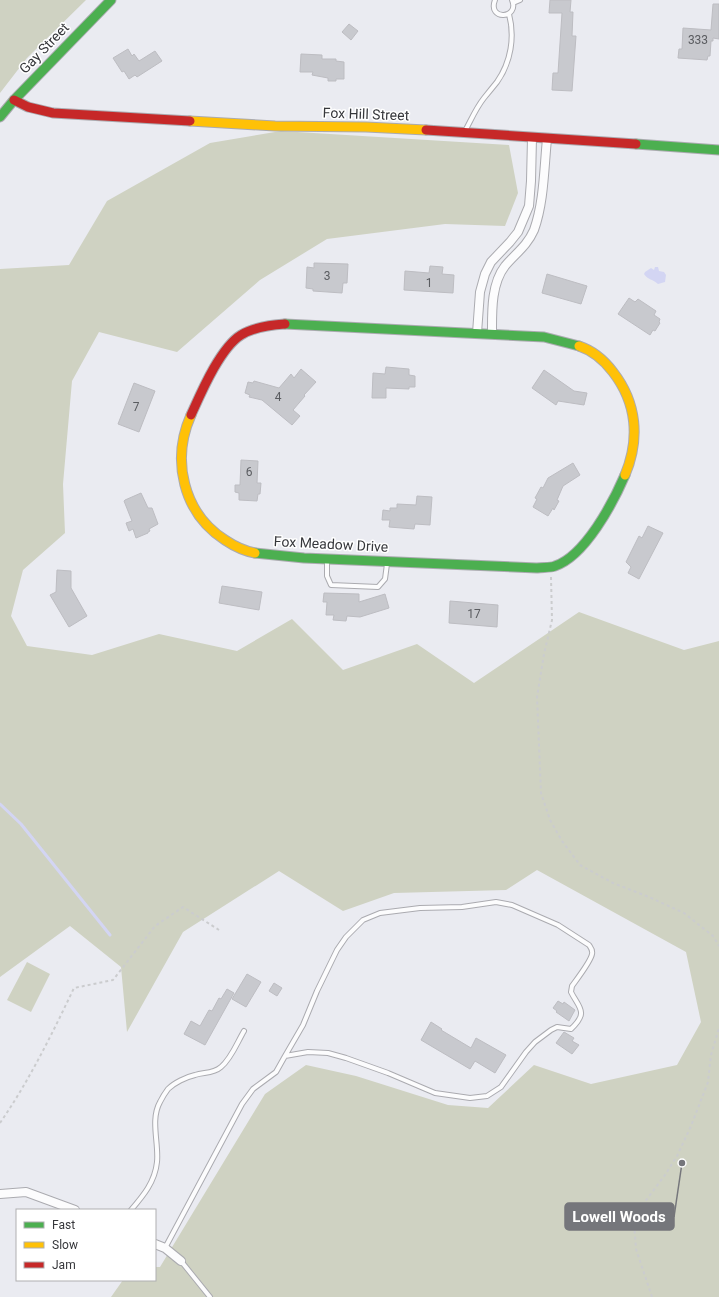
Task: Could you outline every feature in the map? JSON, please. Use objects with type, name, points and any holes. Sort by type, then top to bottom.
[{"type":"street","name":"Gay Street","points":[[0,117],[14,100],[111,0]]},
{"type":"street","name":"Fox Hill Street","points":[[14,100],[28,107],[54,113],[275,126],[366,127],[719,150]]},
{"type":"street","points":[[477,333],[480,292],[485,274],[492,262],[518,232],[529,206],[532,138]]},
{"type":"street","points":[[492,334],[494,292],[498,278],[505,266],[525,246],[533,231],[538,216],[547,139]]},
{"type":"street","name":"Fox Meadow Drive","points":[[293,324],[477,333],[544,337],[574,344],[594,353],[613,372],[627,393],[633,414],[634,439],[632,459],[623,481],[598,525],[584,544],[570,559],[551,566],[537,568],[327,559],[246,552],[220,537],[197,515],[184,489],[181,457],[183,437],[189,418],[215,366],[237,337],[251,330],[268,325],[293,324]]},
{"type":"street","points":[[0,1194],[26,1192],[72,1209]]},
{"type":"street","points":[[156,1244],[165,1248],[181,1261]]},
{"type":"lane","points":[[495,0],[493,7],[497,13],[503,16],[509,14],[513,9],[513,2],[520,0]]},
{"type":"lane","points":[[464,133],[483,99],[497,82],[505,69],[510,56],[512,23],[509,14]]},
{"type":"lane","points":[[327,559],[327,576],[331,585],[378,587],[385,579],[387,561]]},
{"type":"lane","points":[[165,1248],[242,1104],[253,1089],[276,1072],[285,1056],[303,1025],[316,990],[340,946],[346,936],[363,920],[380,913],[420,908],[462,907],[496,902],[512,905],[558,925],[589,945],[592,950],[590,959],[572,986],[571,992],[579,1004],[581,1011],[580,1018],[576,1024],[571,1029],[557,1028],[551,1030],[535,1042],[501,1087],[487,1096],[470,1098],[435,1093],[382,1070],[328,1053],[308,1052],[285,1056]]},
{"type":"lane","points":[[132,1209],[146,1192],[153,1179],[157,1162],[156,1116],[159,1104],[168,1089],[180,1081],[195,1075],[214,1072],[221,1067],[228,1059],[244,1031]]},
{"type":"lane","points":[[181,1261],[210,1297]]},
{"type":"path","points":[[551,566],[552,620],[544,654],[537,697],[541,793],[550,820],[562,842],[580,865],[613,883],[649,897],[684,914],[713,936],[719,946]]},
{"type":"path","points":[[0,1123],[43,1050],[74,988],[113,980],[154,926],[183,907],[219,930]]},
{"type":"path","points":[[652,1297],[636,1249],[634,1223],[641,1207],[677,1156],[691,1126],[708,1082],[711,1055],[719,1028]]},
{"type":"green space","points":[[0,0],[86,0],[27,58],[0,93]]},
{"type":"green space","points":[[281,131],[509,145],[518,193],[505,226],[445,224],[327,239],[260,280],[177,352],[99,332],[72,381],[63,484],[65,533],[23,570],[11,616],[27,646],[92,655],[159,634],[237,651],[292,619],[343,670],[417,644],[474,683],[579,612],[684,650],[719,641],[719,1297],[111,1297],[122,1281],[156,1281],[156,1267],[160,1267],[265,1094],[306,1065],[356,1076],[448,1105],[488,1108],[534,1065],[591,1084],[677,1065],[701,1022],[686,952],[537,870],[506,890],[394,893],[343,911],[279,871],[183,932],[127,1032],[121,967],[70,926],[0,977],[0,269],[69,265],[107,201],[210,143]]},
{"type":"green space","points":[[27,962],[50,974],[31,1012],[7,1000]]},
{"type":"water","points":[[655,267],[658,267],[659,271],[664,272],[666,275],[665,282],[658,284],[644,274],[651,268],[654,270]]},
{"type":"building","points":[[550,0],[571,0],[570,12],[573,12],[572,36],[576,36],[572,91],[552,90],[553,73],[558,73],[562,13],[549,13]]},
{"type":"building","points":[[713,4],[719,4],[719,39],[713,38],[713,41],[711,41],[710,56],[708,56],[707,60],[678,58],[679,49],[682,49],[683,28],[711,30]]},
{"type":"building","points":[[349,24],[358,31],[351,40],[342,32]]},
{"type":"building","points":[[128,49],[132,56],[134,54],[139,61],[155,51],[162,61],[137,77],[135,75],[129,79],[124,71],[122,72],[113,58]]},
{"type":"building","points":[[301,54],[322,55],[322,59],[336,59],[336,61],[344,62],[344,79],[328,81],[328,78],[312,75],[313,72],[300,72]]},
{"type":"building","points":[[314,263],[348,264],[347,283],[343,283],[342,293],[313,291],[313,289],[306,288],[307,267],[314,268]]},
{"type":"building","points":[[430,266],[443,267],[442,274],[454,275],[453,293],[404,290],[405,271],[429,273]]},
{"type":"building","points":[[547,274],[587,286],[581,304],[542,293]]},
{"type":"building","points":[[629,298],[635,302],[638,299],[656,311],[654,315],[660,319],[660,323],[655,331],[653,330],[650,335],[618,314]]},
{"type":"building","points":[[386,367],[409,369],[409,375],[415,376],[415,387],[409,387],[409,389],[386,388],[386,398],[372,398],[373,373],[385,374]]},
{"type":"building","points":[[301,369],[316,382],[293,410],[300,416],[292,425],[262,400],[249,397],[250,395],[245,393],[248,382],[253,383],[254,381],[279,388],[291,374],[294,378]]},
{"type":"building","points":[[544,370],[574,391],[587,393],[584,405],[558,401],[556,405],[532,388]]},
{"type":"building","points":[[134,383],[155,391],[139,432],[118,424]]},
{"type":"building","points":[[241,460],[258,461],[257,483],[261,483],[260,494],[258,494],[257,501],[239,500],[239,493],[235,492],[235,485],[240,485]]},
{"type":"building","points":[[573,463],[580,475],[563,486],[557,500],[559,501],[554,510],[553,508],[548,516],[533,507],[537,499],[535,498],[541,487],[543,488],[548,478]]},
{"type":"building","points":[[141,493],[148,508],[152,508],[158,524],[149,529],[150,531],[148,533],[136,538],[133,529],[129,531],[126,523],[132,521],[124,501]]},
{"type":"building","points":[[417,496],[432,497],[430,525],[415,524],[414,529],[389,527],[390,520],[382,520],[383,510],[390,511],[390,508],[397,508],[397,504],[416,505]]},
{"type":"building","points":[[648,526],[663,533],[639,579],[628,573],[631,567],[626,562],[639,536],[642,538]]},
{"type":"building","points":[[57,570],[71,571],[71,588],[87,616],[69,627],[50,595],[56,592]]},
{"type":"building","points":[[222,586],[262,592],[259,610],[219,603]]},
{"type":"building","points":[[324,593],[359,594],[359,602],[385,594],[389,608],[360,617],[347,616],[346,621],[333,620],[334,615],[326,615],[327,602],[323,602]]},
{"type":"building","points":[[450,601],[498,605],[497,627],[449,623]]},
{"type":"building","points":[[247,974],[261,982],[246,1007],[232,999]]},
{"type":"building","points":[[274,983],[282,988],[277,996],[269,991]]},
{"type":"building","points":[[227,989],[234,993],[205,1045],[184,1034],[191,1021],[200,1026],[209,1010],[212,1011],[219,998],[221,999]]},
{"type":"building","points":[[558,1001],[563,1004],[564,1002],[575,1010],[569,1021],[556,1012],[557,1011],[553,1008]]},
{"type":"building","points":[[431,1022],[442,1029],[441,1030],[471,1048],[476,1038],[506,1055],[495,1073],[475,1061],[470,1069],[421,1040]]},
{"type":"building","points":[[564,1032],[574,1038],[572,1041],[579,1045],[572,1054],[556,1043]]},
{"type":"waterway","points":[[0,804],[21,824],[110,935]]},
{"type":"traffic: fast","points":[[0,117],[14,100],[111,0]]},
{"type":"traffic: fast","points":[[636,144],[719,150]]},
{"type":"traffic: fast","points":[[285,324],[544,337],[579,346]]},
{"type":"traffic: fast","points":[[255,553],[304,558],[537,568],[553,567],[577,552],[587,540],[597,527],[613,500],[625,475]]},
{"type":"traffic: slow","points":[[190,121],[275,126],[366,127],[426,130]]},
{"type":"traffic: slow","points":[[579,346],[594,353],[606,364],[621,384],[627,396],[634,422],[634,435],[630,462],[625,475]]},
{"type":"traffic: slow","points":[[191,415],[185,432],[182,450],[182,467],[185,484],[191,500],[199,515],[211,529],[232,544],[243,550],[255,553]]},
{"type":"traffic: jam","points":[[14,100],[28,107],[53,113],[190,121]]},
{"type":"traffic: jam","points":[[426,130],[636,144]]},
{"type":"traffic: jam","points":[[191,415],[212,372],[233,341],[241,335],[257,328],[285,324]]},
{"type":"place","name":"Lowell Woods","points":[[682,1163]]}]
